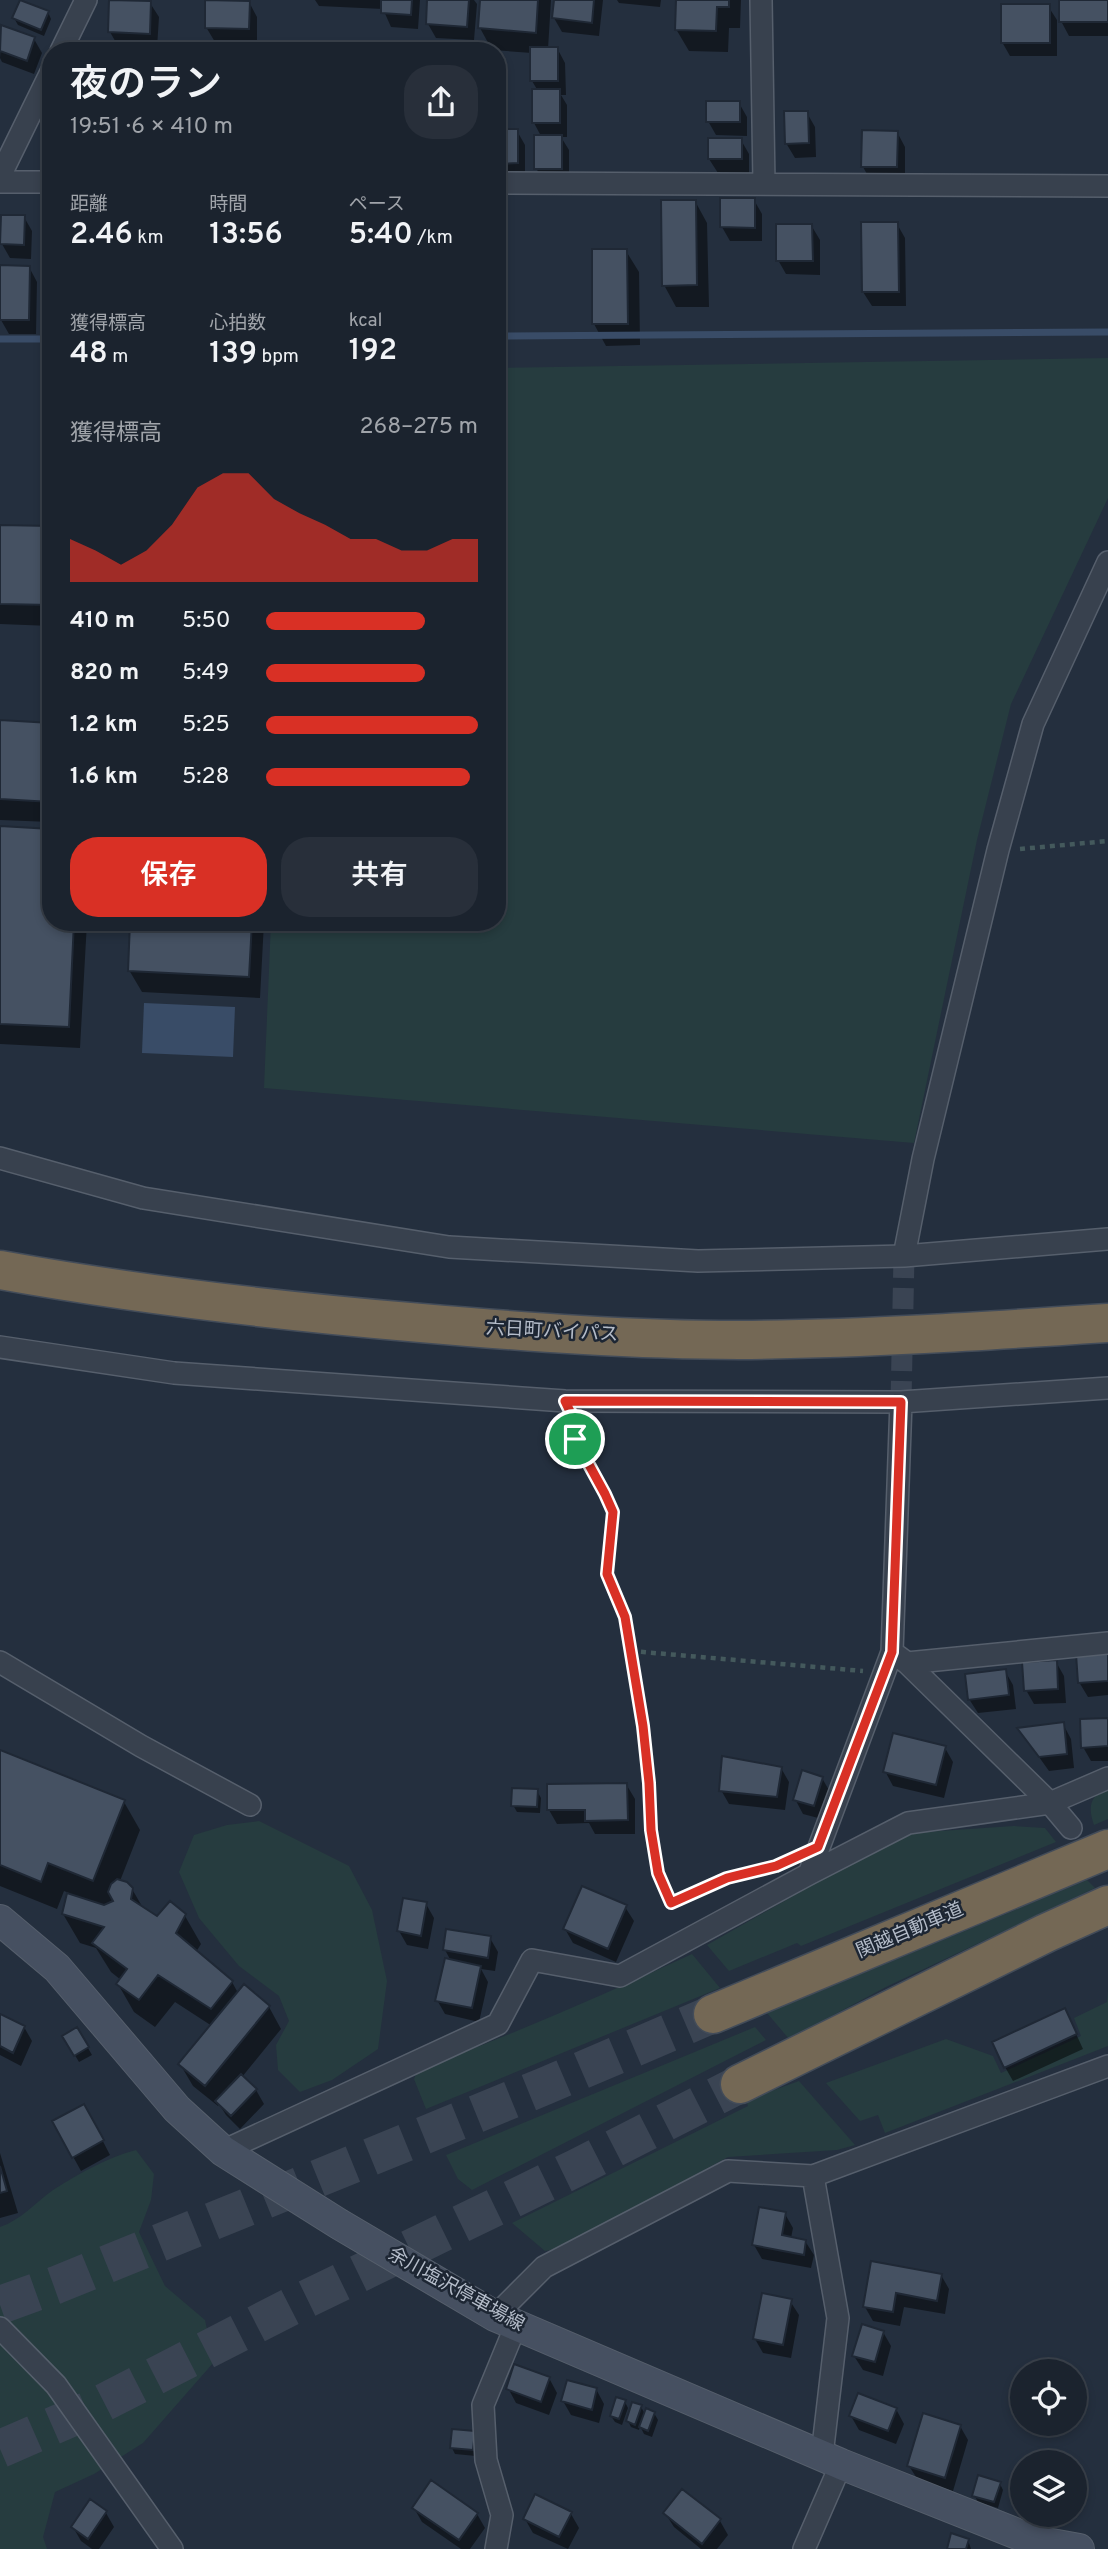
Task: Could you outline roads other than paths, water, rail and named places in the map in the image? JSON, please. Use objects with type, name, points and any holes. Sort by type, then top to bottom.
[{"type":"highway","name":"六日町バイパス","points":[[0,1270],[105,1289],[256,1307],[544,1334],[738,1340],[928,1335],[1108,1323]]},
{"type":"highway","name":"関越自動車道","points":[[713,2014],[1108,1849]]},
{"type":"highway","points":[[740,2084],[951,1979],[1108,1905]]},
{"type":"main road","name":"余川塩沢停車場線","points":[[0,1920],[57,1968],[177,2109],[223,2151],[340,2224],[505,2321],[1035,2541],[1079,2549]]},
{"type":"street","points":[[65,42],[86,0]]},
{"type":"street","points":[[761,0],[764,183]]},
{"type":"street","points":[[42,91],[1,175],[42,181]]},
{"type":"street","points":[[506,183],[1108,186]]},
{"type":"street","points":[[904,1256],[923,1159],[1032,724],[1108,562]]},
{"type":"street","points":[[0,1158],[143,1198],[449,1247],[698,1261],[904,1256],[1108,1239]]},
{"type":"street","points":[[0,1347],[174,1373],[565,1401],[901,1402],[1108,1388]]},
{"type":"street","points":[[901,1402],[900,1657],[1050,1803],[1071,1828]]},
{"type":"street","points":[[809,1874],[883,1673],[900,1657],[1108,1643]]},
{"type":"street","points":[[0,1662],[141,1746],[250,1805]]},
{"type":"street","points":[[223,2151],[498,2024],[532,1960],[620,1976],[908,1823],[1050,1803],[1108,1778]]},
{"type":"street","points":[[496,2549],[502,2515],[486,2460],[483,2405],[505,2321],[544,2267],[728,2171],[813,2176],[1108,2066]]},
{"type":"street","points":[[804,2549],[832,2459],[838,2318],[813,2176]]},
{"type":"street","points":[[0,2328],[56,2385],[172,2549]]},
{"type":"water","points":[[144,1003],[235,1007],[233,1057],[142,1053]]},
{"type":"waterway","points":[[506,336],[1108,332]]},
{"type":"waterway","points":[[0,339],[42,339]]},
{"type":"tunnel","points":[[901,1402],[904,1256]]},
{"type":"tunnel","points":[[0,2305],[56,2285],[545,2086],[713,2014]]},
{"type":"tunnel","points":[[0,2449],[87,2411],[740,2084]]}]
